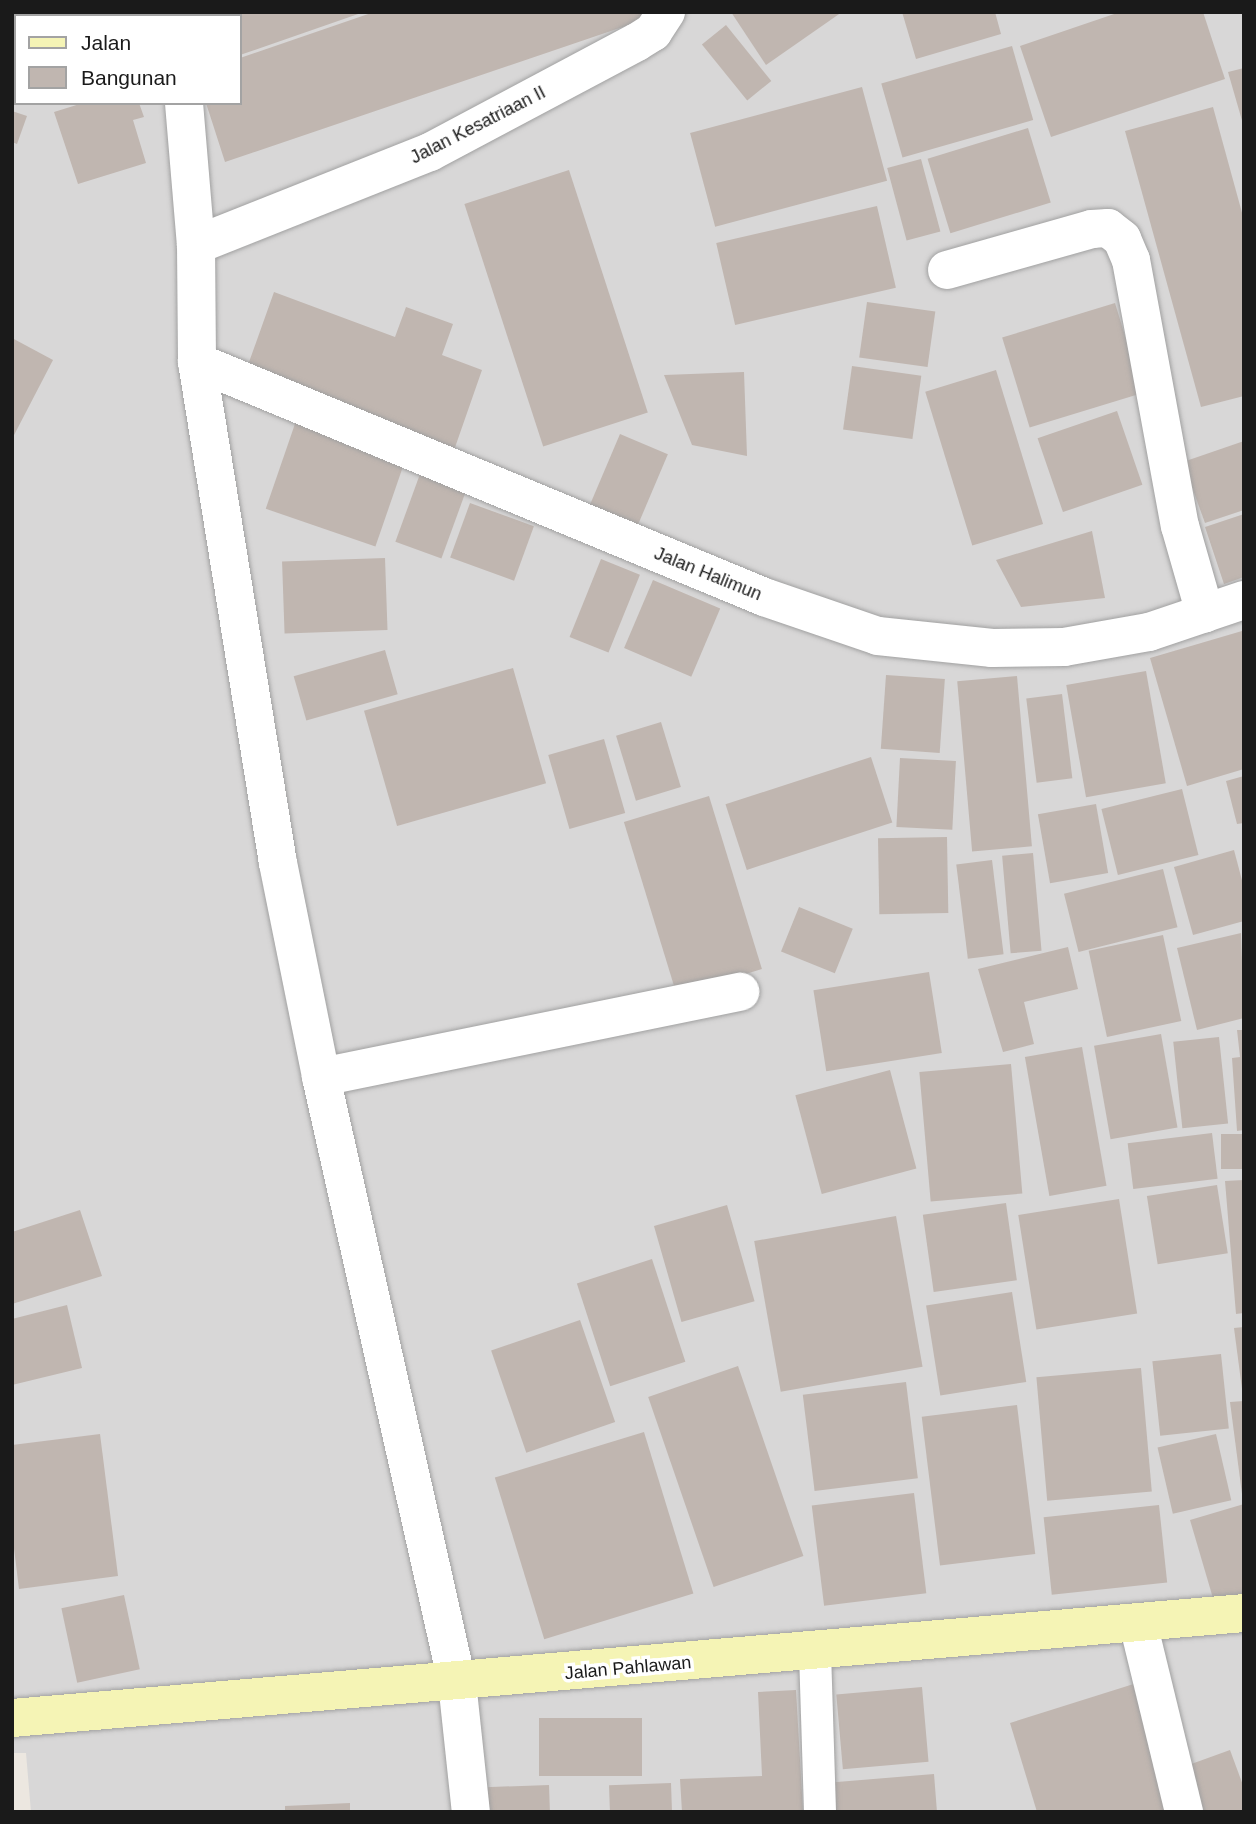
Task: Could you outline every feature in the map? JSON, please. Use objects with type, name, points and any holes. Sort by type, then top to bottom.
[{"type":"main road","name":"Jalan Pahlawan","points":[[12,1718],[815,1652],[1244,1613]]},
{"type":"street","name":"Jalan Kesatriaan II","points":[[196,245],[430,152],[637,42],[653,32],[666,12]]},
{"type":"street","points":[[184,105],[196,245],[197,362],[278,863],[321,1077],[457,1682],[471,1812]]},
{"type":"street","points":[[947,270],[1092,229],[1108,228],[1122,239],[1131,260],[1180,526],[1205,613]]},
{"type":"street","name":"Jalan Halimun","points":[[197,362],[764,597],[878,636],[992,648],[1064,647],[1149,632],[1244,600]]},
{"type":"street","points":[[321,1077],[740,992]]},
{"type":"street","points":[[1138,1623],[1184,1812]]},
{"type":"lane","points":[[815,1652],[820,1812]]},
{"type":"shaded area","points":[[12,12],[1244,12],[1244,1812],[31,1812],[26,1753],[12,1753]]},
{"type":"building","points":[[187,12],[361,13],[242,54],[242,14]]},
{"type":"building","points":[[374,12],[651,12],[652,17],[225,162],[207,105],[242,105],[242,57]]},
{"type":"building","points":[[731,12],[842,12],[766,65]]},
{"type":"building","points":[[902,12],[995,12],[1001,34],[916,59]]},
{"type":"building","points":[[1120,12],[1203,12],[1225,79],[1051,137],[1020,46]]},
{"type":"building","points":[[726,25],[771,81],[747,100],[702,45]]},
{"type":"building","points":[[1012,46],[1033,120],[902,158],[881,83]]},
{"type":"building","points":[[1244,68],[1244,124],[1243,124],[1228,72]]},
{"type":"building","points":[[862,87],[887,181],[715,227],[690,133]]},
{"type":"building","points":[[77,105],[140,105],[144,117],[133,120],[146,163],[78,184],[54,112]]},
{"type":"building","points":[[1213,107],[1244,220],[1244,396],[1201,407],[1125,131]]},
{"type":"building","points":[[12,111],[27,116],[17,144],[12,142]]},
{"type":"building","points":[[1028,128],[1051,203],[950,233],[928,159]]},
{"type":"building","points":[[921,159],[940,231],[907,241],[887,168]]},
{"type":"building","points":[[569,170],[648,413],[543,447],[464,204]]},
{"type":"building","points":[[877,206],[896,288],[735,325],[716,243]]},
{"type":"building","points":[[274,292],[395,337],[406,307],[453,324],[442,355],[482,370],[452,456],[243,379]]},
{"type":"building","points":[[867,302],[935,312],[928,367],[859,357]]},
{"type":"building","points":[[1115,303],[1142,393],[1030,427],[1002,337]]},
{"type":"building","points":[[12,338],[53,360],[12,439]]},
{"type":"building","points":[[852,366],[921,376],[912,439],[843,429]]},
{"type":"building","points":[[996,370],[1043,524],[972,546],[925,392]]},
{"type":"building","points":[[744,372],[747,456],[692,445],[664,375]]},
{"type":"building","points":[[1117,411],[1142,485],[1063,512],[1038,438]]},
{"type":"building","points":[[297,418],[407,456],[375,547],[266,509]]},
{"type":"building","points":[[620,434],[668,454],[632,539],[584,519]]},
{"type":"building","points":[[1244,441],[1244,510],[1205,523],[1183,462]]},
{"type":"building","points":[[420,474],[466,491],[441,558],[395,542]]},
{"type":"building","points":[[470,503],[534,526],[514,581],[450,558]]},
{"type":"building","points":[[1244,514],[1244,577],[1224,584],[1205,527]]},
{"type":"building","points":[[1092,531],[1105,598],[1021,607],[996,560]]},
{"type":"building","points":[[385,558],[388,630],[285,634],[282,562]]},
{"type":"building","points":[[601,559],[640,575],[608,653],[570,637]]},
{"type":"building","points":[[653,580],[720,609],[691,677],[624,648]]},
{"type":"building","points":[[1242,631],[1244,769],[1187,786],[1150,658]]},
{"type":"building","points":[[385,650],[398,694],[306,720],[294,676]]},
{"type":"building","points":[[513,668],[546,783],[397,826],[364,711]]},
{"type":"building","points":[[1146,671],[1166,783],[1086,797],[1066,685]]},
{"type":"building","points":[[886,675],[945,679],[940,753],[881,749]]},
{"type":"building","points":[[1017,676],[1032,846],[972,852],[957,681]]},
{"type":"building","points":[[1062,694],[1072,778],[1037,783],[1026,698]]},
{"type":"building","points":[[661,722],[681,787],[636,801],[616,736]]},
{"type":"building","points":[[604,739],[625,813],[569,829],[548,755]]},
{"type":"building","points":[[871,757],[892,823],[747,870],[725,804]]},
{"type":"building","points":[[900,758],[956,761],[952,830],[896,827]]},
{"type":"building","points":[[1244,776],[1244,823],[1237,824],[1226,781]]},
{"type":"building","points":[[1182,789],[1198,855],[1118,875],[1101,809]]},
{"type":"building","points":[[709,796],[762,969],[677,995],[624,822]]},
{"type":"building","points":[[1096,804],[1108,873],[1050,883],[1038,814]]},
{"type":"building","points":[[947,837],[948,913],[879,914],[878,838]]},
{"type":"building","points":[[1234,850],[1244,888],[1244,921],[1193,935],[1174,867]]},
{"type":"building","points":[[1033,853],[1042,951],[1011,953],[1002,856]]},
{"type":"building","points":[[992,860],[1004,954],[968,959],[956,864]]},
{"type":"building","points":[[1163,869],[1178,927],[1079,952],[1064,894]]},
{"type":"building","points":[[799,907],[853,929],[835,973],[781,952]]},
{"type":"building","points":[[1241,933],[1244,1018],[1197,1030],[1177,948]]},
{"type":"building","points":[[1163,935],[1181,1021],[1107,1037],[1089,951]]},
{"type":"building","points":[[1068,947],[1078,989],[1024,1002],[1034,1044],[1003,1052],[978,969]]},
{"type":"building","points":[[929,972],[942,1053],[826,1071],[813,990]]},
{"type":"building","points":[[1237,1030],[1244,1030],[1244,1130],[1237,1131],[1232,1058],[1240,1057]]},
{"type":"building","points":[[1161,1034],[1177,1128],[1111,1139],[1094,1046]]},
{"type":"building","points":[[1219,1037],[1228,1124],[1182,1128],[1173,1042]]},
{"type":"building","points":[[1082,1047],[1106,1186],[1049,1196],[1025,1057]]},
{"type":"building","points":[[1011,1064],[1022,1194],[931,1202],[919,1072]]},
{"type":"building","points":[[890,1070],[916,1169],[822,1194],[795,1095]]},
{"type":"building","points":[[1212,1133],[1218,1179],[1133,1189],[1128,1143]]},
{"type":"building","points":[[1221,1134],[1244,1134],[1244,1169],[1221,1169]]},
{"type":"building","points":[[1244,1180],[1244,1313],[1236,1314],[1225,1181]]},
{"type":"building","points":[[1217,1185],[1228,1253],[1158,1264],[1147,1196]]},
{"type":"building","points":[[1119,1199],[1137,1314],[1036,1330],[1018,1215]]},
{"type":"building","points":[[1006,1203],[1017,1280],[934,1292],[923,1215]]},
{"type":"building","points":[[727,1205],[755,1301],[682,1322],[654,1226]]},
{"type":"building","points":[[80,1210],[102,1276],[12,1304],[12,1232]]},
{"type":"building","points":[[896,1216],[923,1367],[781,1392],[754,1241]]},
{"type":"building","points":[[652,1259],[685,1362],[610,1386],[577,1283]]},
{"type":"building","points":[[1012,1292],[1026,1382],[940,1395],[926,1306]]},
{"type":"building","points":[[67,1305],[82,1368],[12,1385],[12,1319]]},
{"type":"building","points":[[580,1320],[615,1422],[526,1453],[491,1351]]},
{"type":"building","points":[[1244,1327],[1244,1388],[1242,1389],[1234,1328]]},
{"type":"building","points":[[1221,1354],[1229,1429],[1160,1436],[1152,1361]]},
{"type":"building","points":[[738,1366],[803,1556],[714,1587],[648,1397]]},
{"type":"building","points":[[1141,1368],[1152,1492],[1047,1501],[1036,1377]]},
{"type":"building","points":[[906,1382],[918,1478],[815,1491],[803,1395]]},
{"type":"building","points":[[1244,1401],[1244,1494],[1242,1494],[1230,1402]]},
{"type":"building","points":[[1017,1405],[1035,1554],[940,1566],[922,1417]]},
{"type":"building","points":[[644,1432],[693,1594],[544,1639],[495,1478]]},
{"type":"building","points":[[100,1434],[118,1576],[19,1589],[12,1532],[12,1445]]},
{"type":"building","points":[[1216,1434],[1231,1500],[1173,1514],[1158,1447]]},
{"type":"building","points":[[914,1493],[926,1593],[824,1606],[812,1506]]},
{"type":"building","points":[[1244,1504],[1244,1597],[1215,1605],[1190,1520]]},
{"type":"building","points":[[1159,1505],[1167,1583],[1052,1595],[1044,1517]]},
{"type":"building","points":[[124,1595],[140,1669],[77,1683],[61,1608]]},
{"type":"building","points":[[1140,1682],[1180,1812],[1037,1812],[1010,1723]]},
{"type":"building","points":[[922,1687],[929,1762],[843,1769],[836,1694]]},
{"type":"building","points":[[796,1690],[803,1812],[682,1812],[680,1779],[762,1776],[758,1692]]},
{"type":"building","points":[[539,1718],[642,1718],[642,1776],[539,1776]]},
{"type":"building","points":[[1230,1750],[1244,1788],[1244,1812],[1199,1812],[1183,1767]]},
{"type":"building","points":[[934,1774],[937,1812],[828,1812],[825,1783]]},
{"type":"building","points":[[671,1783],[672,1812],[610,1812],[609,1785]]},
{"type":"building","points":[[549,1785],[550,1812],[480,1812],[479,1787]]},
{"type":"building","points":[[350,1803],[350,1812],[285,1812],[285,1806]]}]
